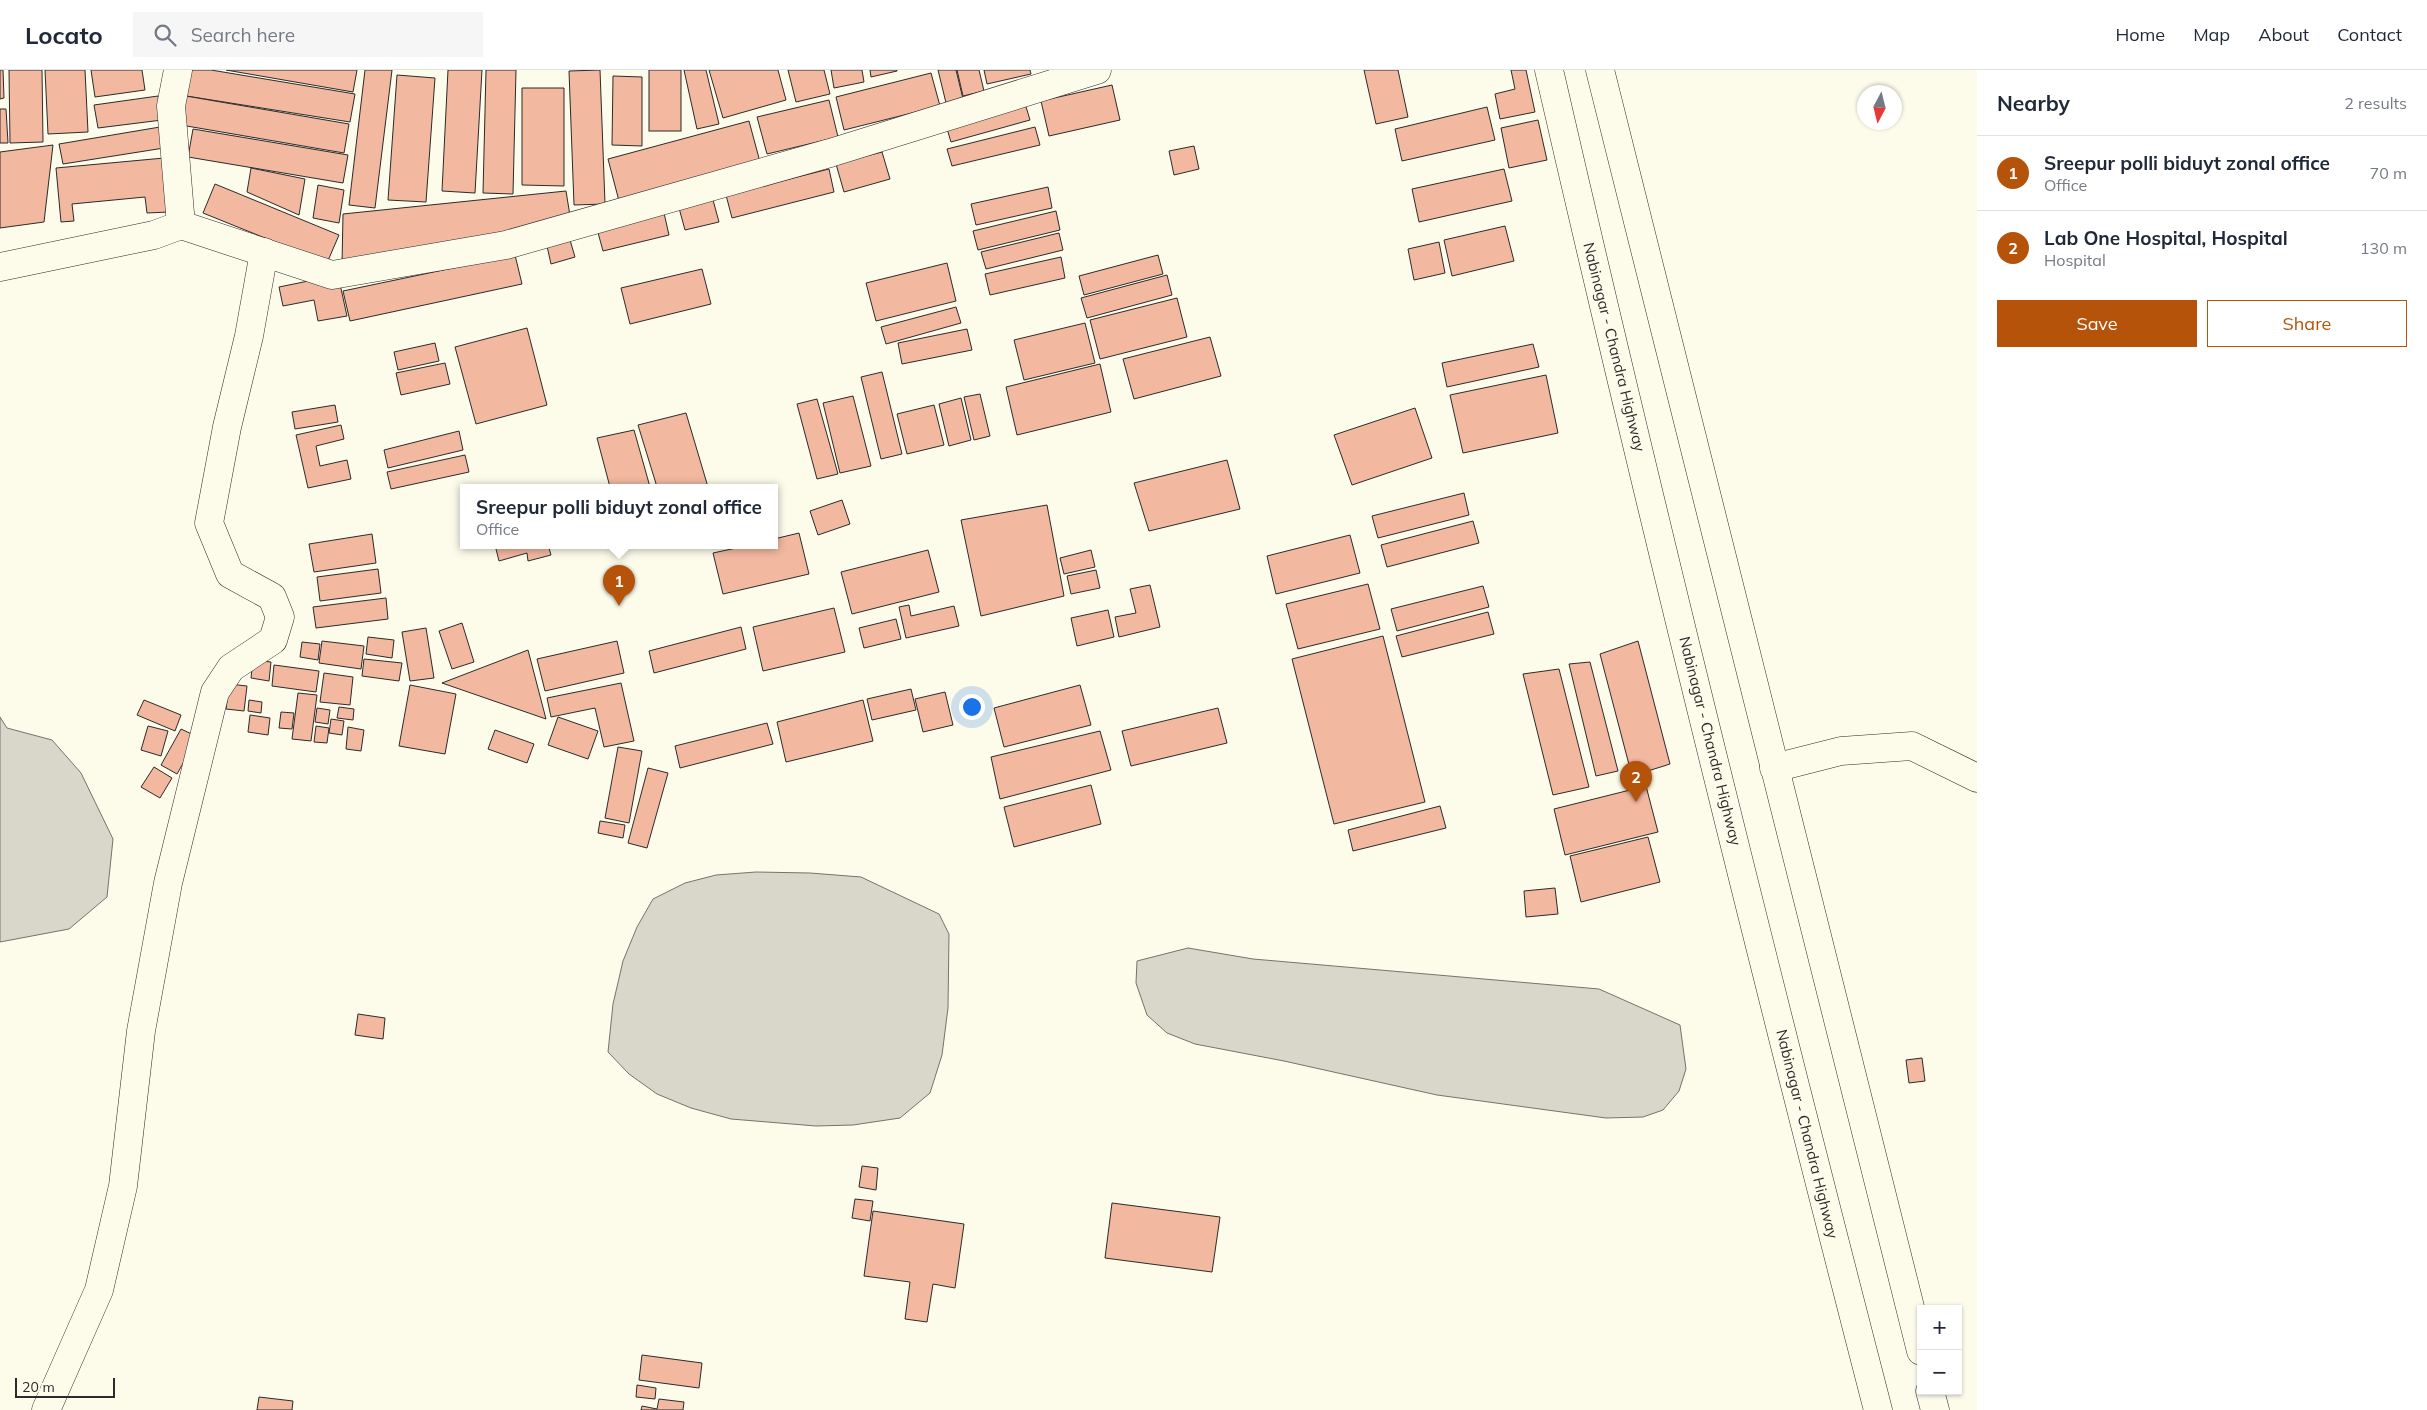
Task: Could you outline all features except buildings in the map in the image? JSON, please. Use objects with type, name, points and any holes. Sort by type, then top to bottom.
[{"type":"main road","points":[[178,70],[172,106],[181,225]]},
{"type":"main road","points":[[0,267],[154,235],[181,225],[332,274],[506,245],[830,152],[1097,70]]},
{"type":"main road","name":"Nabinagar - Chandra Highway","points":[[1549,70],[1621,378],[1805,1126],[1878,1410]]},
{"type":"main road","points":[[1600,70],[1921,1350]]},
{"type":"main road","points":[[46,1410],[99,1290],[123,1186],[141,1031],[168,883],[215,692],[231,668],[273,640],[280,617],[272,597],[230,574],[209,523],[227,428],[249,336],[264,252]]},
{"type":"main road","points":[[1774,768],[1842,751],[1912,746],[1977,778]]},
{"type":"main road","points":[[1931,1395],[1935,1410]]},
{"type":"shaded area","points":[[0,717],[7,728],[52,740],[81,773],[113,839],[107,897],[69,929],[0,942]]},
{"type":"shaded area","points":[[756,872],[810,873],[861,877],[939,914],[949,934],[948,1008],[942,1055],[930,1093],[900,1118],[853,1125],[816,1126],[731,1119],[691,1108],[657,1094],[629,1074],[608,1052],[613,1004],[623,961],[637,927],[653,899],[685,883],[716,875]]},
{"type":"shaded area","points":[[1188,948],[1253,959],[1599,989],[1680,1025],[1686,1069],[1679,1091],[1663,1110],[1643,1117],[1606,1118],[1437,1095],[1284,1061],[1195,1044],[1167,1033],[1147,1015],[1136,983],[1137,961]]},
{"type":"place","name":"Sreepur polli biduyt zonal office","points":[[619,606]]},
{"type":"place","name":"Lab One Hospital, Hospital","points":[[1636,802]]}]
